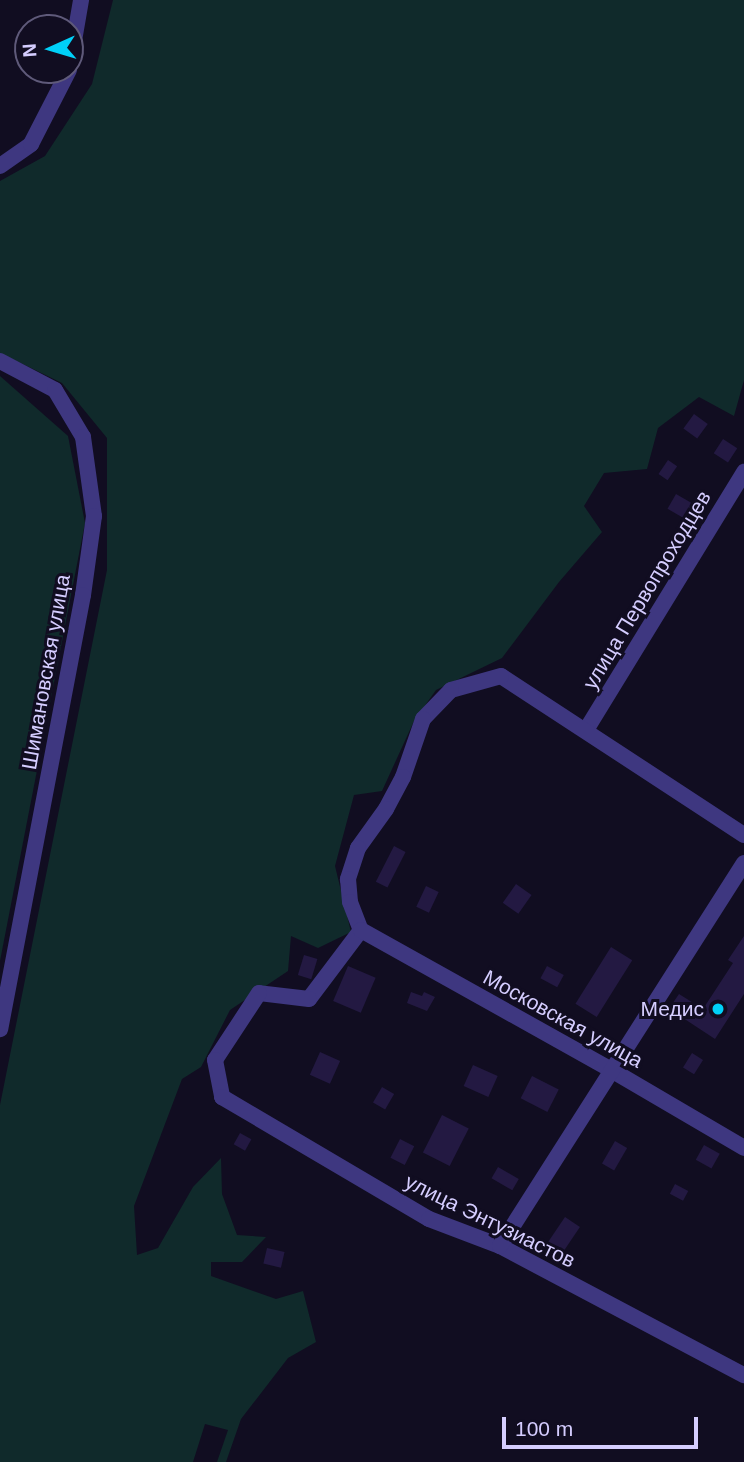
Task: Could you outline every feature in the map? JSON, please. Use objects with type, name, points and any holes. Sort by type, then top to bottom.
[{"type":"street","points":[[0,166],[32,144],[62,84]]},
{"type":"street","name":"Шимановская улица","points":[[0,361],[55,390],[83,437],[94,516],[83,595],[0,1029]]},
{"type":"street","name":"улица Первопроходцев","points":[[586,730],[744,471]]},
{"type":"street","points":[[361,930],[350,902],[348,879],[358,848],[386,809],[403,778],[423,719],[451,690],[500,676],[744,835]]},
{"type":"street","points":[[500,1246],[744,863]]},
{"type":"street","name":"улица Энтузиастов","points":[[361,930],[309,999],[259,993],[215,1060],[222,1097],[429,1219],[500,1246],[744,1375]]},
{"type":"street","name":"Московская улица","points":[[361,930],[613,1070],[744,1148]]},
{"type":"green space","points":[[113,0],[744,0],[744,380],[734,416],[699,397],[658,428],[647,469],[604,473],[584,506],[602,532],[559,582],[502,658],[436,690],[414,721],[382,791],[354,795],[335,866],[351,932],[318,948],[291,936],[288,971],[230,1010],[201,1067],[182,1079],[134,1206],[137,1255],[158,1248],[193,1187],[221,1158],[222,1194],[237,1235],[266,1237],[242,1262],[211,1262],[211,1276],[276,1299],[303,1291],[316,1342],[288,1358],[241,1419],[226,1462],[217,1462],[228,1430],[205,1424],[193,1462],[0,1462],[0,1105],[107,570],[107,438],[62,383],[0,353],[0,181],[45,156],[92,84]]},
{"type":"green space","points":[[0,376],[68,436],[85,523],[0,961]]},
{"type":"building","points":[[694,414],[708,424],[697,439],[683,429]]},
{"type":"building","points":[[723,439],[737,448],[728,463],[714,453]]},
{"type":"building","points":[[668,460],[677,466],[668,480],[658,474]]},
{"type":"building","points":[[676,494],[695,505],[687,520],[668,509]]},
{"type":"building","points":[[394,846],[406,852],[387,888],[376,882]]},
{"type":"building","points":[[516,884],[532,895],[518,914],[503,903]]},
{"type":"building","points":[[426,886],[439,892],[429,913],[416,907]]},
{"type":"building","name":"Медис","points":[[744,936],[744,994],[715,1039],[680,1016],[678,1020],[666,1013],[679,994],[703,1009],[733,963],[728,960]]},
{"type":"building","points":[[611,947],[632,960],[597,1017],[575,1004]]},
{"type":"building","points":[[304,955],[317,959],[311,979],[298,975]]},
{"type":"building","points":[[348,966],[376,978],[361,1013],[333,1001]]},
{"type":"building","points":[[547,966],[564,975],[557,987],[540,978]]},
{"type":"building","points":[[411,992],[422,996],[424,992],[435,997],[427,1011],[407,1003]]},
{"type":"building","points":[[320,1052],[340,1061],[330,1084],[310,1075]]},
{"type":"building","points":[[692,1053],[703,1060],[694,1074],[683,1067]]},
{"type":"building","points":[[473,1065],[498,1076],[488,1097],[464,1086]]},
{"type":"building","points":[[532,1076],[559,1090],[547,1112],[521,1098]]},
{"type":"building","points":[[382,1087],[394,1094],[385,1110],[373,1103]]},
{"type":"building","points":[[442,1115],[469,1129],[450,1166],[423,1152]]},
{"type":"building","points":[[240,1133],[251,1139],[245,1151],[234,1144]]},
{"type":"building","points":[[400,1139],[414,1146],[405,1165],[390,1158]]},
{"type":"building","points":[[615,1141],[627,1148],[614,1171],[602,1164]]},
{"type":"building","points":[[704,1145],[720,1154],[712,1169],[696,1160]]},
{"type":"building","points":[[498,1167],[519,1179],[512,1190],[492,1178]]},
{"type":"building","points":[[675,1184],[688,1191],[683,1201],[670,1194]]},
{"type":"building","points":[[565,1217],[580,1227],[562,1254],[547,1244]]},
{"type":"building","points":[[267,1248],[285,1252],[281,1268],[263,1264]]},
{"type":"place","name":"Медис","points":[[718,1009]]}]
